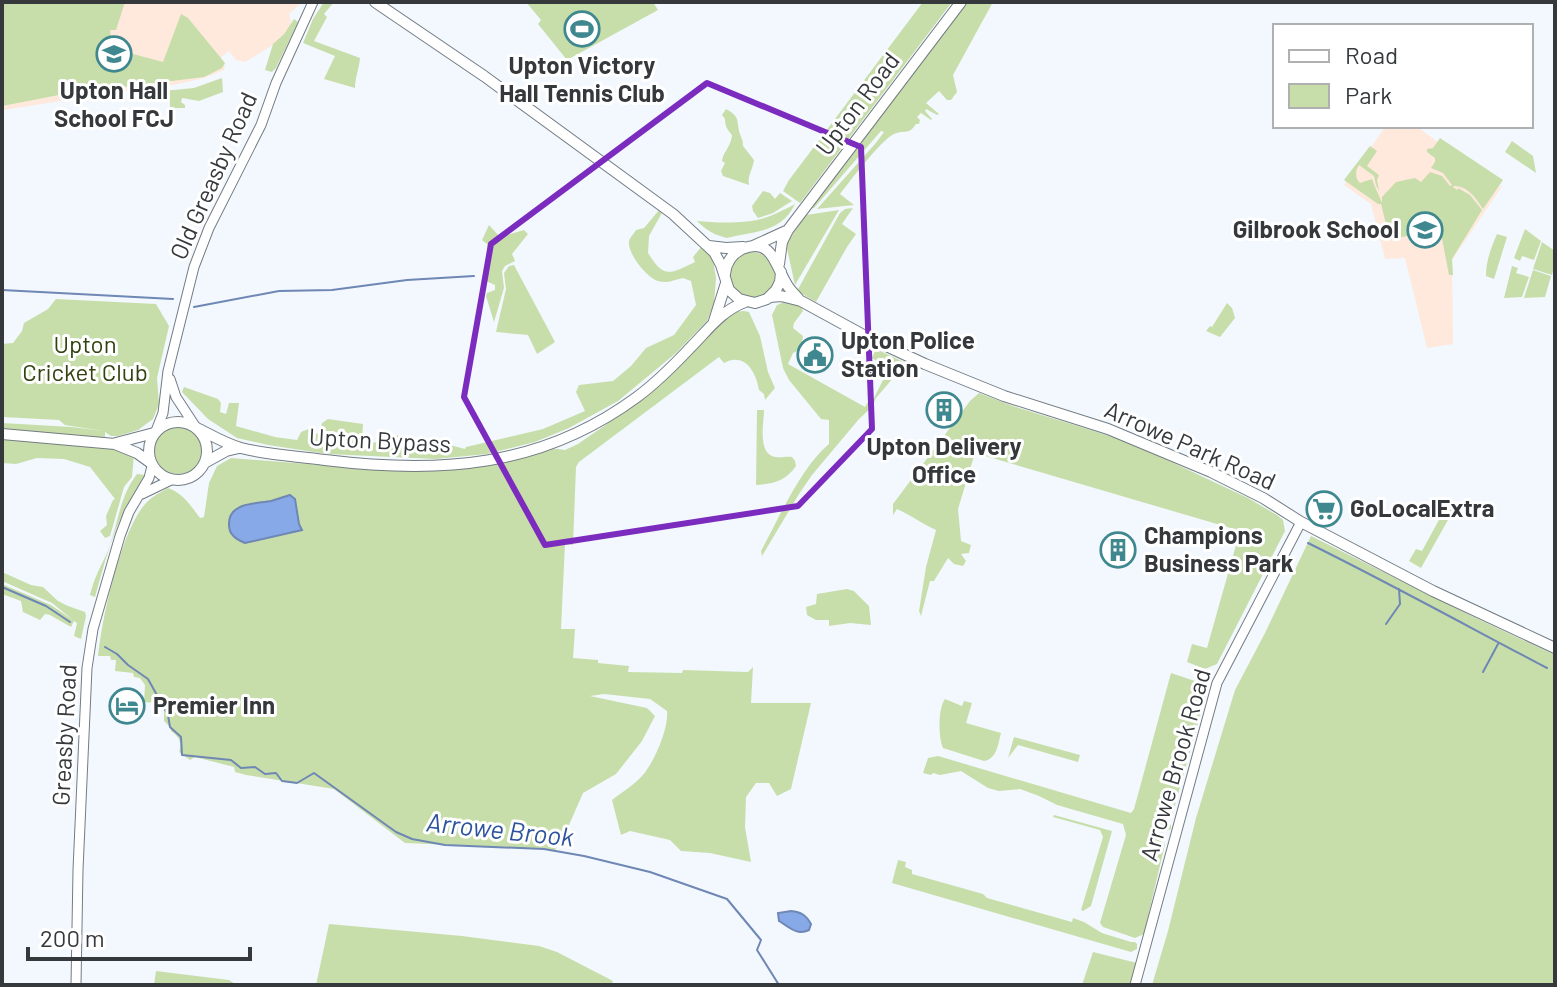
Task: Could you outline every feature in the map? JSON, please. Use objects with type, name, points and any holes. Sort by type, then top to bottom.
[{"type":"main road","name":"Old Greasby Road","points":[[155,432],[163,413],[168,371],[194,267],[209,228],[261,125],[276,83],[313,2]]},
{"type":"main road","points":[[375,2],[484,76],[673,214],[718,258],[733,295],[745,302],[761,302],[776,290],[780,282],[780,268],[768,251],[750,247],[709,246]]},
{"type":"main road","name":"Upton Road","points":[[780,268],[782,242],[788,230],[961,2]]},
{"type":"main road","name":"Upton Road","points":[[750,247],[788,230]]},
{"type":"main road","points":[[725,280],[729,260],[741,249],[750,247]]},
{"type":"main road","name":"Arrowe Park Road","points":[[780,268],[787,285],[801,301]]},
{"type":"main road","name":"Upton Bypass","points":[[713,322],[725,280]]},
{"type":"main road","name":"Arrowe Park Road","points":[[770,297],[801,301],[925,364],[1004,396],[1108,429],[1211,472],[1457,604],[1555,648]]},
{"type":"main road","name":"Upton Bypass","points":[[196,427],[239,448],[338,462],[444,467],[508,457],[577,433],[636,398],[669,369],[713,322],[745,302]]},
{"type":"main road","points":[[2,434],[115,444],[127,448],[152,465],[160,475],[171,480],[191,478],[206,462],[207,443],[176,397],[168,371]]},
{"type":"main road","points":[[115,444],[155,432],[170,422],[179,421],[196,427]]},
{"type":"main road","points":[[152,465],[149,448],[155,432]]},
{"type":"main road","points":[[206,462],[239,448]]},
{"type":"main road","name":"Greasby Road","points":[[76,985],[87,668],[93,629],[120,536],[152,465]]},
{"type":"main road","points":[[140,495],[171,480]]},
{"type":"main road","name":"Arrowe Brook Road","points":[[1135,985],[1217,683],[1301,522]]},
{"type":"highlighted area","points":[[707,83],[861,147],[872,429],[798,506],[545,545],[464,397],[491,244]]},
{"type":"shaded area","name":"Upton Hall School FCJ","points":[[2,2],[302,2],[289,14],[290,27],[273,45],[245,62],[236,60],[229,51],[220,58],[224,70],[204,78],[164,87],[4,110]]},
{"type":"shaded area","name":"Gilbrook School","points":[[1385,128],[1419,128],[1500,187],[1503,185],[1452,260],[1453,344],[1427,348],[1405,258],[1385,259],[1371,204],[1344,185]]},
{"type":"green space","name":"Upton Hall School FCJ","points":[[2,2],[125,2],[116,30],[110,30],[112,46],[129,46],[133,54],[163,62],[181,14],[188,18],[225,63],[222,68],[204,77],[59,95],[2,106]]},
{"type":"green space","points":[[324,2],[334,2],[324,14],[327,17],[314,41],[360,58],[355,88],[324,79],[335,56],[303,43]]},
{"type":"green space","name":"Upton Victory Hall Tennis Club","points":[[526,2],[653,2],[658,10],[567,60],[538,24],[541,20]]},
{"type":"green space","points":[[923,2],[952,2],[800,203],[783,191],[789,180]]},
{"type":"green space","points":[[964,2],[993,2],[953,75],[957,92],[951,100],[939,91],[926,103],[939,114],[926,109],[931,120],[921,113],[917,117],[919,124],[908,131],[894,134],[874,152],[840,194],[854,205],[817,209],[884,132],[881,131],[814,208],[807,209]]},
{"type":"green space","points":[[294,19],[298,22],[276,68],[272,72],[265,70],[273,44]]},
{"type":"green space","points":[[222,78],[223,92],[199,101],[182,98],[185,108],[170,108],[170,101],[163,91],[194,88]]},
{"type":"green space","points":[[726,109],[736,117],[743,146],[754,160],[749,185],[723,176],[721,171],[732,135],[722,115]]},
{"type":"green space","points":[[1440,138],[1503,180],[1483,209],[1467,190],[1453,186],[1470,195],[1482,210],[1452,259],[1453,275],[1449,275],[1440,228],[1390,240],[1381,204],[1344,180],[1370,146],[1377,151],[1367,166],[1379,175],[1379,191],[1374,176],[1359,165],[1356,177],[1360,183],[1372,179],[1382,203],[1382,197],[1396,182],[1415,178],[1421,182],[1430,172],[1442,176],[1450,186],[1443,173],[1431,168],[1435,158],[1427,152]]},
{"type":"green space","points":[[1512,141],[1533,156],[1536,173],[1505,152]]},
{"type":"green space","points":[[763,191],[775,199],[780,193],[792,201],[758,218],[752,206]]},
{"type":"green space","points":[[795,204],[775,226],[727,238],[710,232],[697,221],[757,220]]},
{"type":"green space","points":[[853,208],[842,224],[856,234],[816,302],[797,291],[840,213]]},
{"type":"green space","points":[[660,209],[663,211],[649,236],[648,253],[658,267],[667,272],[695,262],[693,257],[702,246],[712,254],[716,278],[714,304],[707,321],[676,353],[618,401],[569,428],[535,442],[487,454],[435,459],[327,454],[237,438],[208,419],[182,392],[184,387],[218,399],[220,412],[226,414],[229,403],[239,403],[236,426],[297,440],[301,432],[311,428],[317,434],[320,432],[322,423],[328,419],[363,424],[362,441],[390,444],[397,435],[406,439],[404,447],[416,450],[446,444],[465,449],[543,429],[585,411],[576,392],[579,385],[613,381],[646,348],[674,335],[696,305],[691,281],[683,278],[658,281],[649,275],[631,252],[631,237],[636,230],[644,228]]},
{"type":"green space","points":[[839,210],[795,285],[786,244],[806,215]]},
{"type":"green space","points":[[489,225],[500,237],[524,230],[528,234],[512,254],[515,261],[502,271],[504,288],[494,322],[486,296],[495,290],[495,285],[483,277],[485,267],[490,264],[487,244],[482,240]]},
{"type":"green space","points":[[1525,229],[1541,241],[1534,260],[1522,256],[1520,261],[1514,258]]},
{"type":"green space","points":[[1497,234],[1507,237],[1494,279],[1486,276],[1486,270]]},
{"type":"green space","points":[[1542,242],[1555,251],[1552,275],[1533,269]]},
{"type":"green space","points":[[752,252],[768,259],[775,275],[768,291],[752,298],[736,291],[729,275],[736,259]]},
{"type":"green space","points":[[514,265],[555,342],[537,354],[528,335],[496,332],[506,289],[504,273]]},
{"type":"green space","points":[[1512,266],[1518,268],[1516,273],[1529,277],[1522,297],[1504,298]]},
{"type":"green space","points":[[1533,270],[1551,276],[1545,297],[1524,298]]},
{"type":"green space","name":"Upton Cricket Club","points":[[56,299],[156,304],[169,326],[157,378],[159,404],[153,419],[138,430],[118,436],[105,432],[105,438],[2,431],[2,423],[103,431],[65,425],[59,420],[2,417],[2,344],[13,343],[24,323],[48,309]]},
{"type":"green space","points":[[786,301],[801,306],[803,311],[793,328],[803,336],[802,341],[788,364],[865,407],[871,397],[874,398],[889,368],[872,358],[876,349],[906,363],[812,475],[762,556],[761,551],[791,494],[809,466],[829,444],[829,420],[821,419],[783,368],[772,315],[777,305]]},
{"type":"green space","points":[[1227,303],[1235,318],[1220,337],[1206,331],[1212,327]]},
{"type":"green space","points":[[734,312],[749,312],[760,336],[775,388],[765,400],[752,371],[744,362],[731,360],[724,363],[719,357],[576,467],[573,545],[565,544],[561,629],[575,629],[573,658],[629,666],[628,672],[748,672],[753,667],[751,703],[811,703],[791,789],[777,796],[769,783],[756,783],[746,797],[745,827],[751,862],[710,853],[681,851],[670,840],[630,831],[621,835],[612,800],[647,770],[666,726],[667,711],[650,699],[604,694],[590,696],[647,708],[655,716],[642,741],[616,774],[583,793],[555,851],[405,843],[334,789],[246,775],[235,772],[234,767],[195,757],[190,760],[179,752],[179,740],[164,721],[162,708],[157,708],[157,703],[144,702],[145,685],[140,678],[134,677],[133,673],[115,671],[116,660],[111,660],[110,656],[98,656],[108,597],[129,532],[147,502],[168,488],[182,497],[200,518],[204,517],[209,483],[217,466],[231,458],[385,470],[446,471],[509,461],[551,448],[565,450],[662,384],[724,319]]},
{"type":"green space","points":[[979,393],[1129,442],[1248,498],[1283,520],[1285,531],[1217,664],[1205,669],[1187,662],[1192,644],[1207,648],[1238,538],[1234,529],[975,453],[958,509],[961,541],[971,545],[969,553],[961,554],[966,561],[963,566],[954,564],[948,558],[934,581],[930,581],[921,616],[919,611],[926,567],[936,530],[897,509],[893,515],[893,504]]},
{"type":"green space","points":[[757,410],[764,410],[763,436],[768,453],[775,457],[792,457],[796,466],[779,481],[756,485]]},
{"type":"green space","points":[[178,426],[195,433],[202,450],[195,467],[178,474],[161,467],[154,450],[161,433]]},
{"type":"green space","points":[[2,439],[115,449],[134,454],[132,477],[124,487],[110,536],[105,538],[100,531],[107,525],[106,516],[115,499],[90,467],[64,459],[37,458],[16,464],[2,463]]},
{"type":"green space","points":[[137,474],[145,475],[118,523],[95,597],[90,595],[93,583],[111,543],[126,492]]},
{"type":"green space","points":[[1446,507],[1453,511],[1421,568],[1409,561],[1416,549],[1422,551]]},
{"type":"green space","points":[[1311,536],[1555,655],[1555,985],[1152,985],[1196,818],[1235,690]]},
{"type":"green space","points":[[2,572],[43,587],[58,601],[85,612],[81,639],[74,636],[77,623],[74,621],[71,627],[50,615],[45,614],[40,620],[23,612],[21,601],[2,594],[2,584],[51,605],[73,620],[52,603],[2,581]]},
{"type":"green space","points":[[847,589],[854,591],[869,606],[871,625],[850,623],[829,626],[829,620],[816,620],[807,615],[806,607],[816,604],[817,594]]},
{"type":"green space","points":[[1171,673],[1201,683],[1206,694],[1172,816],[1153,814],[1171,825],[1171,829],[1150,834],[1165,844],[1144,934],[1135,938],[1103,927],[1100,923],[1126,835],[1123,824],[1057,805],[1020,789],[999,791],[988,788],[961,771],[940,775],[923,773],[928,758],[938,756],[1131,813]]},
{"type":"green space","points":[[945,699],[962,706],[964,701],[972,703],[966,723],[1001,733],[992,757],[984,761],[943,748],[940,723]]},
{"type":"green space","points":[[1014,737],[1080,755],[1078,762],[1018,745],[1008,758]]},
{"type":"green space","points":[[1054,815],[1112,831],[1091,906],[1083,911],[1103,837],[1100,830]]},
{"type":"green space","points":[[898,860],[906,862],[905,867],[912,870],[912,874],[1072,922],[1073,918],[1102,933],[1135,942],[1137,949],[1131,952],[892,883]]},
{"type":"green space","points":[[329,924],[539,946],[613,981],[611,985],[316,985]]},
{"type":"green space","points":[[1093,952],[1137,963],[1131,985],[1082,985]]},
{"type":"green space","points":[[156,971],[229,980],[237,985],[154,985]]},
{"type":"water","points":[[290,495],[295,499],[302,530],[245,543],[232,534],[230,517],[238,508]]},
{"type":"water","points":[[791,911],[807,918],[811,924],[809,930],[797,931],[779,921],[778,913]]},
{"type":"waterway","points":[[194,307],[279,291],[332,290],[407,280],[474,276]]},
{"type":"waterway","points":[[2,290],[173,299]]},
{"type":"waterway","points":[[1308,543],[1547,668]]},
{"type":"waterway","name":"Arrowe Brook","points":[[2,587],[46,606],[70,622]]},
{"type":"waterway","points":[[1386,624],[1400,604],[1399,589]]},
{"type":"waterway","points":[[1483,672],[1498,644]]},
{"type":"waterway","name":"Arrowe Brook","points":[[105,647],[148,679],[168,715],[170,727],[181,737],[182,755],[231,760],[241,768],[255,767],[265,774],[276,773],[282,781],[297,783],[314,773],[396,832],[412,839],[445,845],[544,849],[584,856],[650,872],[727,899],[761,940],[757,950],[779,985]]},
{"type":"place","name":"Upton Victory Hall Tennis Club","points":[[582,29]]},
{"type":"place","name":"Upton Hall School FCJ","points":[[114,54]]},
{"type":"place","name":"Gilbrook School","points":[[1425,230]]},
{"type":"place","name":"Upton Police Station","points":[[815,355]]},
{"type":"place","name":"Upton Delivery Office","points":[[944,410]]},
{"type":"place","name":"GoLocalExtra","points":[[1324,509]]},
{"type":"place","name":"Champions Business Park","points":[[1118,550]]},
{"type":"place","name":"Premier Inn","points":[[127,706]]}]
